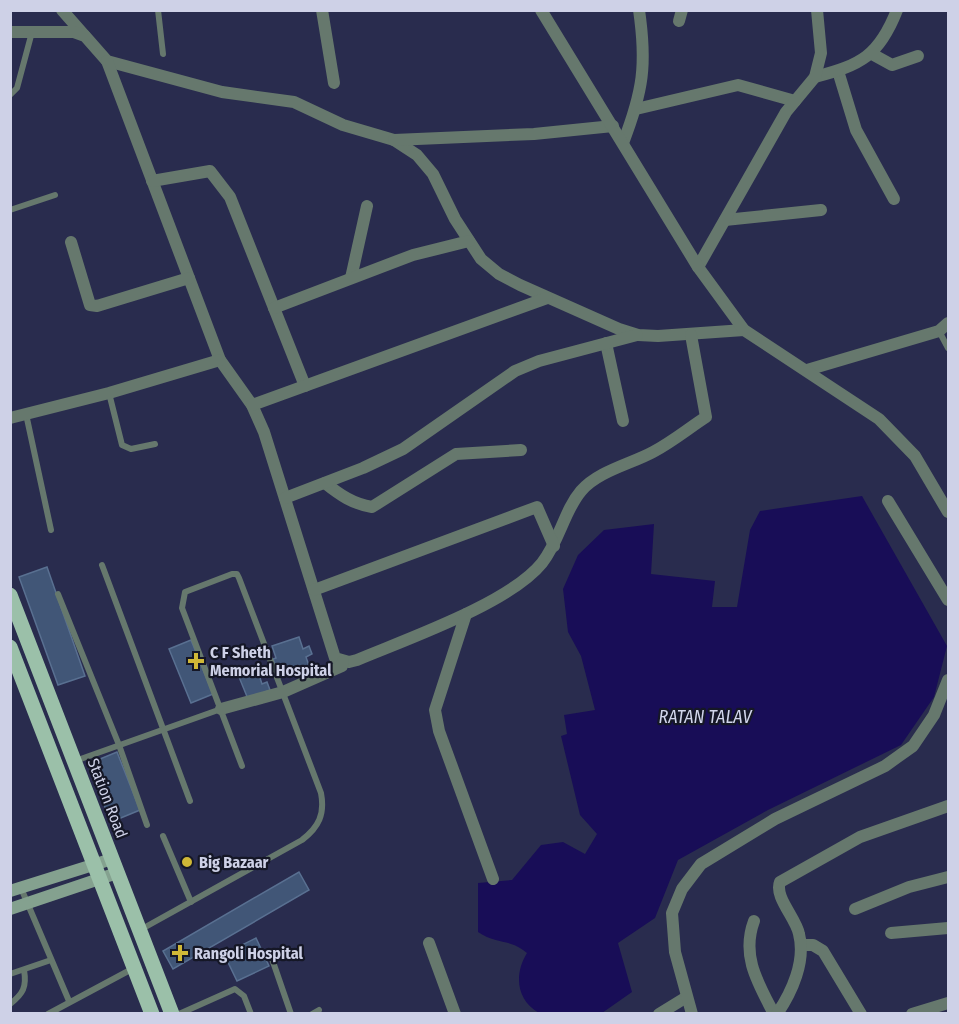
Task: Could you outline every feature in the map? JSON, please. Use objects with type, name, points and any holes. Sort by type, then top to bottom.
[{"type":"main road","name":"Station Road","points":[[10,595],[172,1014]]},
{"type":"main road","points":[[10,647],[152,1014]]},
{"type":"main road","points":[[10,909],[114,866]]},
{"type":"main road","points":[[16,889],[96,872]]},
{"type":"street","points":[[322,10],[334,83]]},
{"type":"street","points":[[541,10],[698,267],[744,330],[879,419],[915,456],[948,512]]},
{"type":"street","points":[[623,143],[636,109],[644,77],[644,44],[639,10]]},
{"type":"street","points":[[698,267],[786,112],[815,77],[820,53],[817,10]]},
{"type":"street","points":[[815,77],[859,63],[872,54],[890,28],[897,10]]},
{"type":"street","points":[[66,11],[107,61],[220,360],[252,405],[264,432],[335,658],[343,661],[357,660],[466,614],[531,576],[554,546],[569,510],[581,491],[594,480],[654,452],[706,417],[691,335]]},
{"type":"street","points":[[10,32],[74,32],[85,36]]},
{"type":"street","points":[[872,54],[892,65],[918,56]]},
{"type":"street","points":[[107,61],[222,92],[294,102],[343,125],[394,140],[417,155],[433,174],[480,259],[499,274],[547,298],[638,335]]},
{"type":"street","points":[[838,71],[856,130],[894,199]]},
{"type":"street","points":[[636,109],[738,85],[795,101]]},
{"type":"street","points":[[394,140],[534,134],[613,126]]},
{"type":"street","points":[[152,181],[210,171],[230,198],[305,386]]},
{"type":"street","points":[[351,278],[367,206]]},
{"type":"street","points":[[725,220],[821,210]]},
{"type":"street","points":[[274,308],[413,255],[469,241]]},
{"type":"street","points":[[71,242],[90,305],[97,306],[189,278]]},
{"type":"street","points":[[252,405],[547,298]]},
{"type":"street","points":[[807,370],[944,327]]},
{"type":"street","points":[[285,498],[403,449],[514,371],[539,361],[638,335],[691,335],[744,330]]},
{"type":"street","points":[[606,343],[623,421]]},
{"type":"street","points":[[10,418],[109,393],[220,360]]},
{"type":"street","points":[[325,483],[343,497],[360,506],[372,507],[456,454],[521,450]]},
{"type":"street","points":[[888,501],[948,600]]},
{"type":"street","points":[[314,590],[537,507],[554,546]]},
{"type":"street","points":[[466,614],[435,710],[439,731],[493,879]]},
{"type":"street","points":[[221,709],[283,692],[342,666],[343,661]]},
{"type":"street","points":[[692,1014],[685,998],[675,952],[672,914],[682,889],[702,864],[775,819],[885,766],[913,746],[934,716],[948,680]]},
{"type":"street","points":[[754,921],[748,938],[750,960],[757,982],[776,1014],[790,995],[801,945],[799,933],[780,893],[780,882],[860,837],[948,806]]},
{"type":"street","points":[[855,909],[909,887],[948,877]]},
{"type":"street","points":[[891,933],[948,928]]},
{"type":"street","points":[[429,943],[455,1014]]},
{"type":"street","points":[[801,945],[813,945],[823,951],[861,1014]]},
{"type":"street","points":[[659,1014],[685,998]]},
{"type":"street","points":[[912,1014],[948,1003]]},
{"type":"lane","points":[[158,10],[163,54]]},
{"type":"lane","points":[[10,95],[17,88],[32,32]]},
{"type":"lane","points":[[10,210],[55,195]]},
{"type":"lane","points":[[944,327],[948,348]]},
{"type":"lane","points":[[109,393],[122,445],[131,449],[155,444]]},
{"type":"lane","points":[[26,414],[51,530]]},
{"type":"lane","points":[[102,566],[190,801]]},
{"type":"lane","points":[[140,931],[302,840],[319,822],[323,812],[321,793],[283,692],[239,578],[237,574],[232,574],[192,587],[185,592],[182,608],[242,766]]},
{"type":"lane","points":[[58,594],[119,745],[147,825]]},
{"type":"lane","points":[[74,761],[221,709]]},
{"type":"lane","points":[[163,836],[191,902]]},
{"type":"lane","points":[[16,889],[28,903],[69,1001]]},
{"type":"lane","points":[[271,956],[291,1014]]},
{"type":"lane","points":[[10,974],[51,960]]},
{"type":"lane","points":[[48,1014],[134,968]]},
{"type":"lane","points":[[10,1004],[22,995],[25,987],[24,970]]},
{"type":"lane","points":[[179,1014],[235,989],[244,996],[251,1014]]},
{"type":"water","name":"RATAN TALAV","points":[[862,496],[947,646],[934,697],[901,745],[768,810],[678,860],[655,918],[618,943],[632,992],[602,1013],[539,1013],[531,1008],[522,994],[519,978],[527,953],[514,945],[491,939],[478,932],[478,883],[512,880],[541,845],[563,842],[585,854],[597,834],[580,815],[561,736],[567,734],[564,715],[595,710],[581,656],[568,632],[563,589],[578,555],[604,530],[654,524],[651,574],[715,581],[712,607],[737,607],[750,530],[760,511]]},
{"type":"building","points":[[47,567],[85,676],[58,685],[19,577]]},
{"type":"building","points":[[299,637],[303,649],[309,646],[312,654],[306,657],[309,666],[282,675],[273,659],[276,658],[272,646]]},
{"type":"building","points":[[191,640],[213,694],[191,703],[169,649]]},
{"type":"building","points":[[260,668],[263,674],[259,675],[262,684],[267,682],[270,690],[248,699],[239,677]]},
{"type":"building","points":[[117,752],[140,810],[111,822],[88,764]]},
{"type":"building","points":[[299,872],[309,890],[173,969],[163,951]]},
{"type":"building","points":[[256,938],[269,966],[237,981],[224,954]]},
{"type":"place","name":"C F Sheth Memorial Hospital","points":[[196,661]]},
{"type":"place","name":"Big Bazaar","points":[[187,862]]},
{"type":"place","name":"Rangoli Hospital","points":[[180,953]]}]
